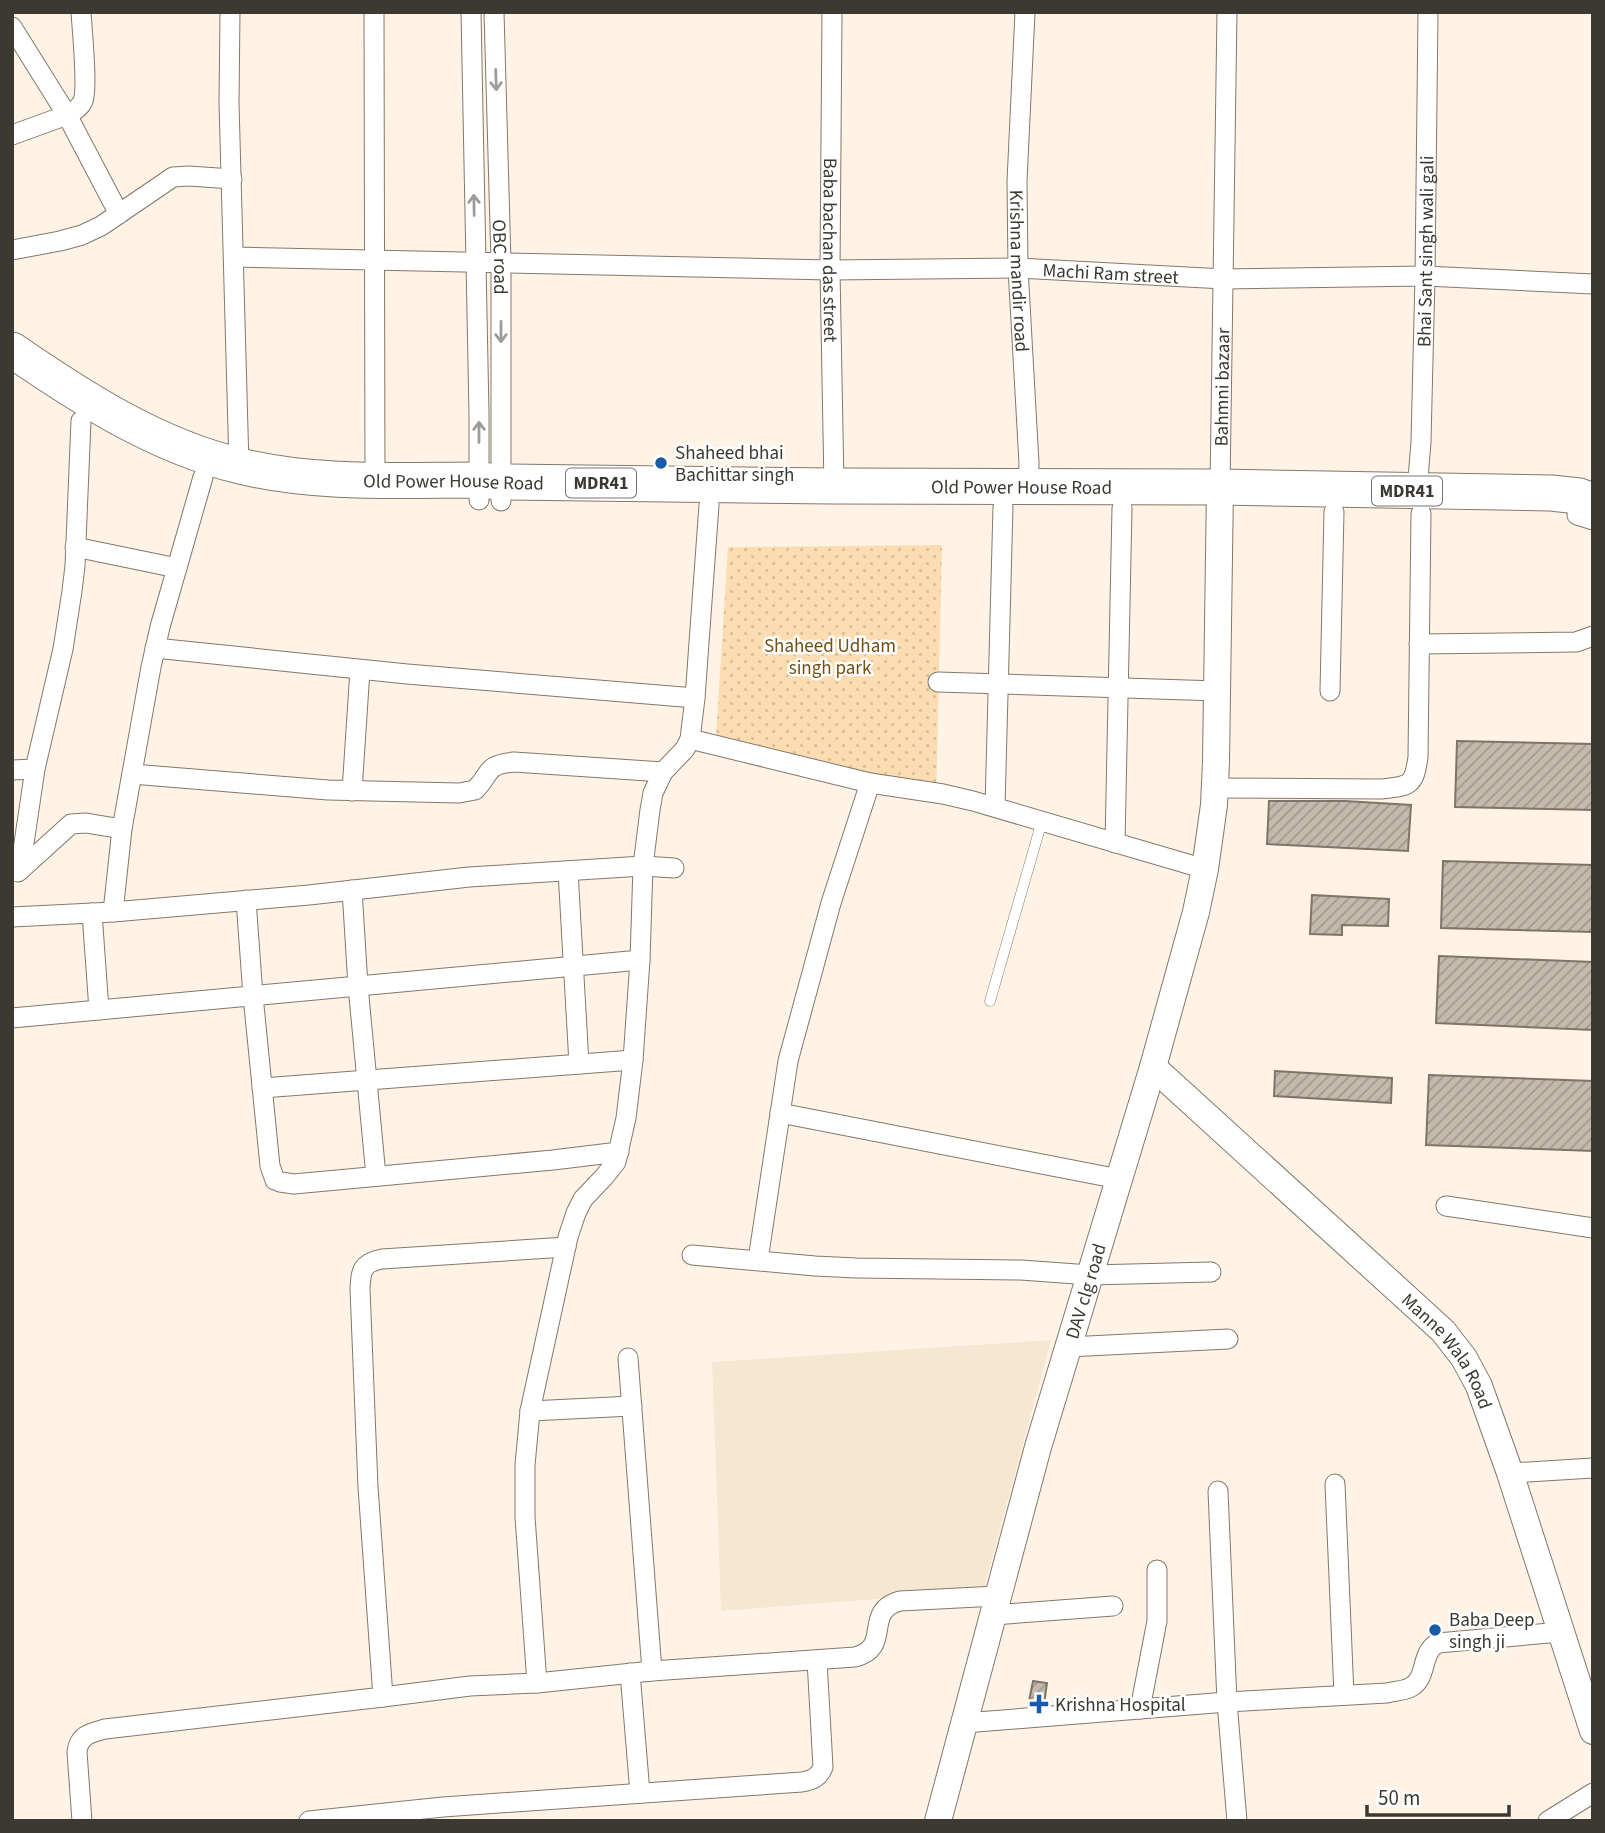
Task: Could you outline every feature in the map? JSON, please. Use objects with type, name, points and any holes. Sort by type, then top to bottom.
[{"type":"highway","name":"Old Power House Road","points":[[12,350],[109,412],[156,436],[239,466],[285,474],[709,505],[834,507],[1016,497],[1221,498]]},
{"type":"highway","name":"Old Power House Road","points":[[12,376],[81,421],[147,456],[234,487],[329,500],[490,491],[834,486],[1016,497],[1122,508],[1221,498]]},
{"type":"highway","name":"MDR41","points":[[1221,498],[1334,512],[1419,502],[1551,493],[1588,506]]},
{"type":"highway","name":"MDR41","points":[[1221,498],[1419,502]]},
{"type":"street","points":[[12,135],[66,115],[82,103],[85,95],[81,12]]},
{"type":"street","points":[[230,12],[229,103],[239,466]]},
{"type":"street","points":[[374,12],[375,480]]},
{"type":"street","name":"OBC road","points":[[471,12],[475,261],[490,491]]},
{"type":"street","name":"OBC road","points":[[490,491],[501,262],[494,12]]},
{"type":"street","name":"Baba bachan das street","points":[[832,12],[830,270],[834,486]]},
{"type":"street","name":"Krishna mandir road","points":[[995,807],[998,683],[1016,497],[1029,463],[1018,268],[1017,181],[1025,12]]},
{"type":"street","name":"Bahmni bazaar","points":[[1216,775],[1227,12]]},
{"type":"street","name":"Bhai Sant singh wali gali","points":[[1216,775],[1381,789],[1409,784],[1415,775],[1418,757],[1419,502],[1428,12]]},
{"type":"street","points":[[12,27],[66,115],[119,214]]},
{"type":"street","points":[[12,250],[82,235],[101,226],[173,177],[232,179]]},
{"type":"street","name":"Machi Ram street","points":[[234,257],[830,270],[1018,268],[1224,279],[1425,276],[1593,284]]},
{"type":"street","points":[[16,870],[35,769],[63,649],[73,578],[81,421]]},
{"type":"street","points":[[113,912],[122,829],[155,648],[203,477]]},
{"type":"street","points":[[537,1683],[525,1517],[525,1465],[530,1411],[576,1213],[583,1199],[612,1169],[619,1153],[626,1118],[640,960],[643,866],[653,793],[663,772],[685,749],[690,739],[709,505]]},
{"type":"street","points":[[1115,843],[1122,508]]},
{"type":"street","points":[[1330,691],[1334,512]]},
{"type":"street","points":[[75,547],[177,568]]},
{"type":"street","points":[[1419,644],[1576,642],[1593,636]]},
{"type":"street","points":[[155,648],[360,670],[695,698]]},
{"type":"street","points":[[352,791],[360,670]]},
{"type":"street","points":[[938,682],[1218,691]]},
{"type":"street","points":[[690,739],[870,783],[943,794],[995,807],[1205,869]]},
{"type":"street","points":[[132,774],[328,790],[469,792],[479,786],[488,771],[495,766],[514,762],[663,772]]},
{"type":"street","points":[[12,771],[35,769]]},
{"type":"street","name":"DAV clg road","points":[[938,1821],[1038,1447],[1153,1067],[1196,912],[1205,869],[1216,775]]},
{"type":"street","points":[[758,1260],[792,1048],[831,903],[870,783]]},
{"type":"street","points":[[16,870],[71,824],[86,823],[122,829]]},
{"type":"street","points":[[12,917],[113,912],[469,877],[643,866],[674,867]]},
{"type":"street","points":[[568,871],[579,1064]]},
{"type":"street","points":[[352,890],[376,1176]]},
{"type":"street","points":[[246,900],[270,1166],[275,1180],[294,1184],[619,1153]]},
{"type":"street","points":[[92,913],[99,1010]]},
{"type":"street","points":[[12,1018],[640,960]]},
{"type":"street","points":[[262,1088],[633,1060]]},
{"type":"street","name":"Manne Wala Road","points":[[1153,1067],[1443,1331],[1464,1358],[1479,1386],[1510,1473],[1593,1731]]},
{"type":"street","points":[[780,1113],[1119,1179]]},
{"type":"street","points":[[1446,1206],[1593,1228]]},
{"type":"street","points":[[383,1697],[368,1487],[360,1289],[364,1266],[371,1261],[382,1259],[566,1247]]},
{"type":"street","points":[[692,1255],[856,1268],[1021,1270],[1090,1275],[1211,1272]]},
{"type":"street","points":[[1068,1347],[1228,1339]]},
{"type":"street","points":[[628,1358],[652,1671]]},
{"type":"street","points":[[530,1411],[632,1406]]},
{"type":"street","points":[[1510,1473],[1593,1468]]},
{"type":"street","points":[[1335,1484],[1344,1695]]},
{"type":"street","points":[[1218,1491],[1227,1702],[1237,1821]]},
{"type":"street","points":[[1140,1709],[1157,1621],[1157,1570]]},
{"type":"street","points":[[82,1821],[78,1744],[82,1737],[105,1729],[470,1686],[855,1657],[869,1652],[873,1646],[885,1607],[900,1601],[1114,1606]]},
{"type":"street","points":[[964,1723],[1227,1702],[1387,1693],[1415,1685],[1430,1649],[1438,1643],[1561,1632]]},
{"type":"street","points":[[309,1821],[443,1807],[812,1780],[820,1776],[823,1767],[817,1660]]},
{"type":"street","points":[[630,1673],[640,1793]]},
{"type":"street","points":[[1548,1821],[1593,1793]]},
{"type":"lane","points":[[990,1001],[1042,821]]},
{"type":"shaded area","points":[[1051,1340],[983,1591],[721,1611],[712,1362]]},
{"type":"green space","name":"Shaheed Udham singh park","points":[[942,545],[936,802],[716,736],[728,547]]},
{"type":"building","points":[[1457,741],[1593,744],[1593,810],[1455,807]]},
{"type":"building","points":[[1269,801],[1345,801],[1411,805],[1408,851],[1267,844]]},
{"type":"building","points":[[1443,861],[1593,865],[1593,932],[1441,928]]},
{"type":"building","points":[[1312,895],[1389,899],[1388,926],[1342,925],[1342,935],[1310,934]]},
{"type":"building","points":[[1439,956],[1593,962],[1593,1030],[1436,1023]]},
{"type":"building","points":[[1275,1071],[1392,1078],[1391,1103],[1274,1096]]},
{"type":"building","points":[[1429,1075],[1593,1081],[1593,1151],[1426,1145]]},
{"type":"building","points":[[1033,1681],[1047,1683],[1044,1704],[1028,1706]]},
{"type":"place","name":"Shaheed bhai Bachittar singh","points":[[661,463]]},
{"type":"place","name":"Baba Deep singh ji","points":[[1435,1630]]},
{"type":"place","name":"Krishna Hospital","points":[[1039,1704]]}]
